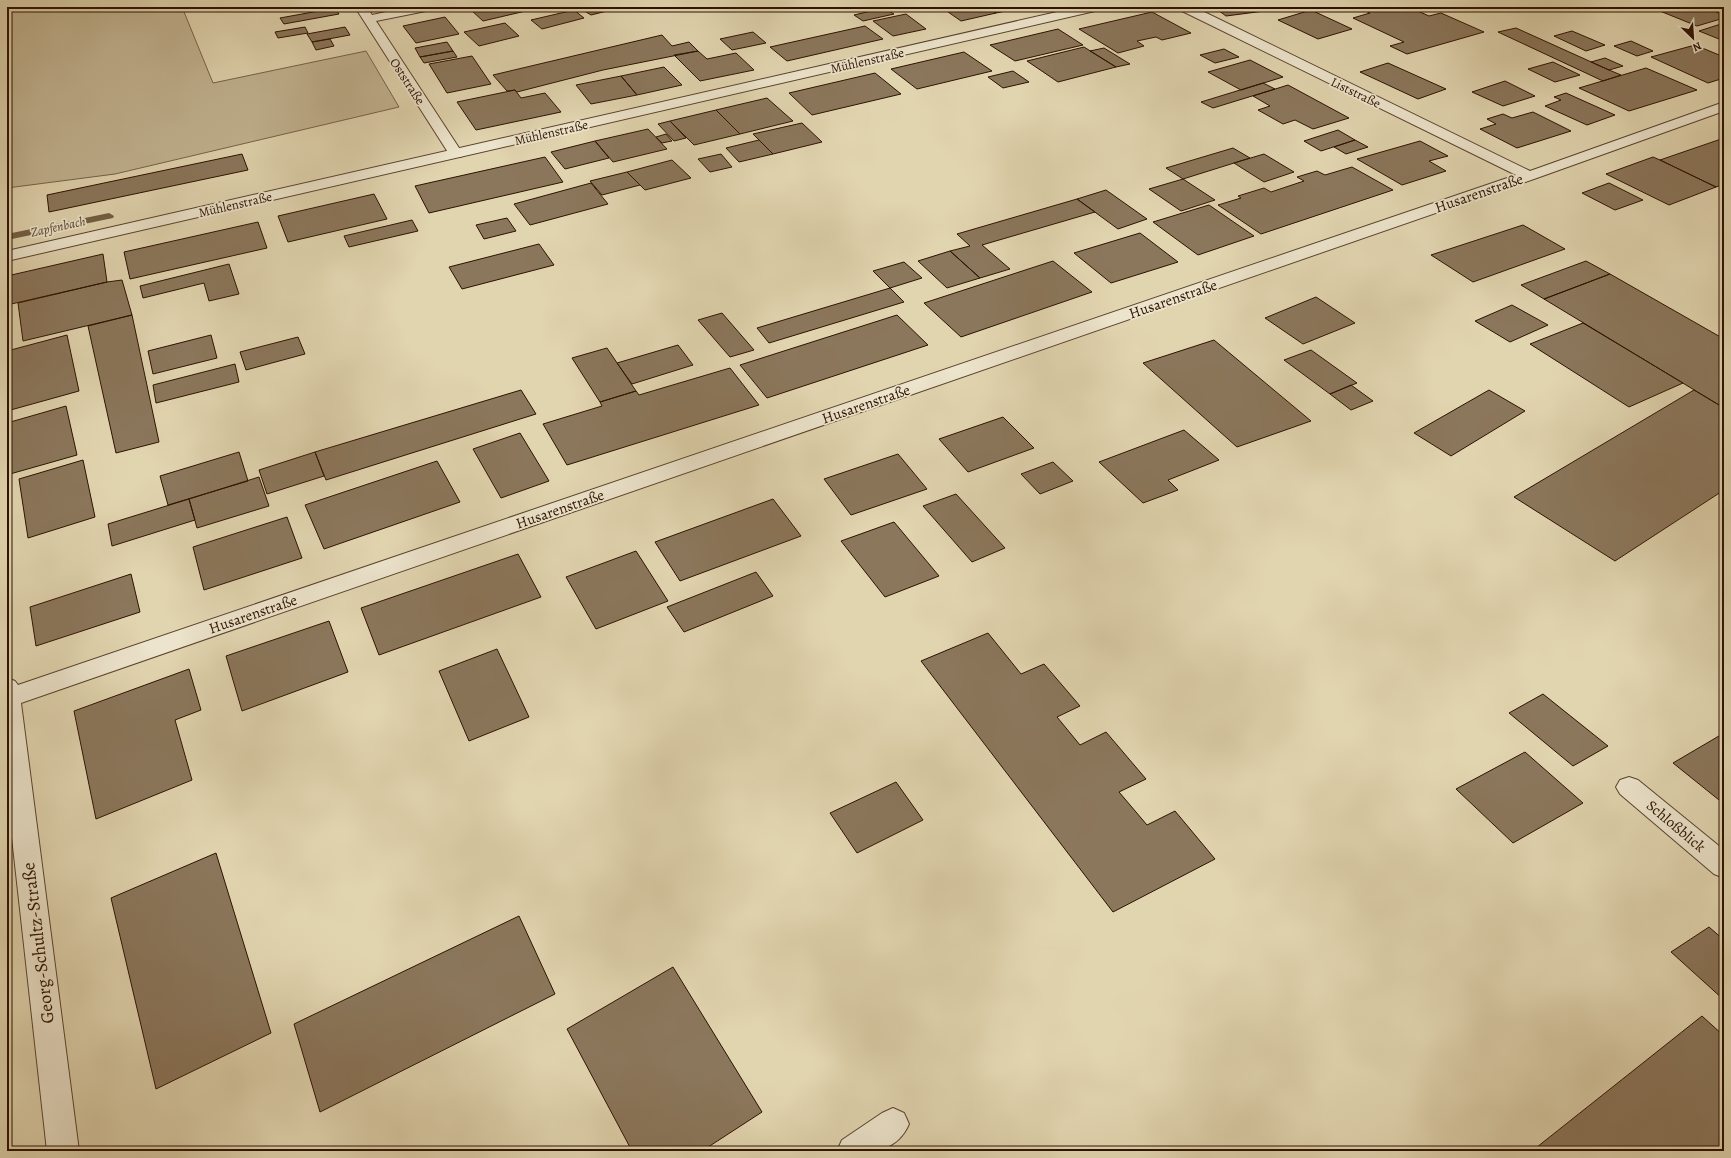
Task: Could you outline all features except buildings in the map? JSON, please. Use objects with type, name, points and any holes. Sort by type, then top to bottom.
[{"type":"street","points":[[365,13],[427,7]]},
{"type":"street","name":"Mühlenstraße","points":[[7,256],[1095,7]]},
{"type":"street","name":"Liststraße","points":[[1184,7],[1528,176]]},
{"type":"street","name":"Oststraße","points":[[365,13],[456,154]]},
{"type":"street","name":"Husarenstraße","points":[[7,694],[1528,176],[1724,106]]},
{"type":"street","name":"Georg-Schultz-Straße","points":[[7,694],[63,1151]]},
{"type":"street","name":"Schloßblick","points":[[1629,787],[1724,866]]},
{"type":"street","points":[[853,1151],[893,1124]]},
{"type":"shaded area","points":[[7,7],[182,7],[213,83],[366,51],[399,107],[115,174],[7,188]]},
{"type":"waterway","name":"Zapfenbach","points":[[7,237],[109,216]]}]
